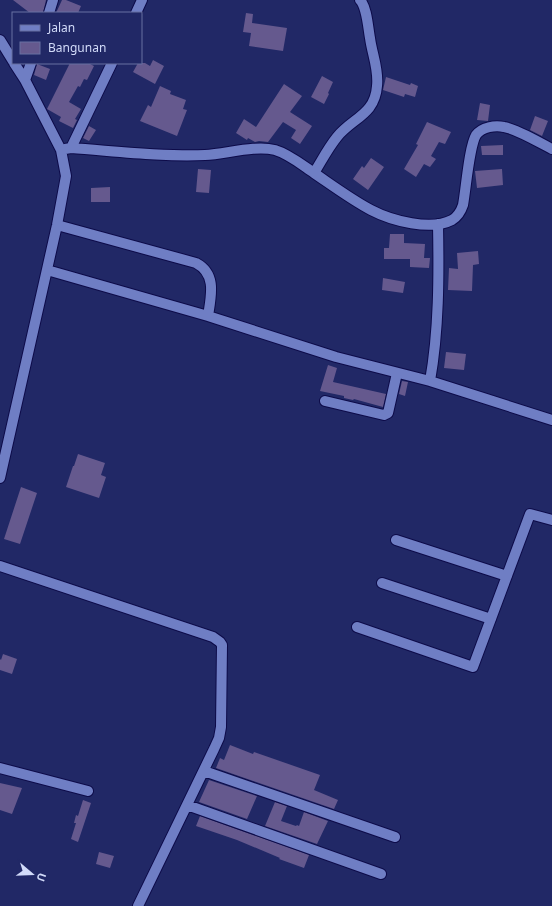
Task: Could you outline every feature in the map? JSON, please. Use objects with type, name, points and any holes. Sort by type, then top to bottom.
[{"type":"street","points":[[49,12],[53,0]]},
{"type":"street","points":[[136,12],[142,0]]},
{"type":"street","points":[[314,174],[337,137],[371,106],[376,94],[377,68],[364,6],[360,0]]},
{"type":"street","points":[[0,40],[12,59]]},
{"type":"street","points":[[15,64],[66,149]]},
{"type":"street","points":[[25,80],[31,64]]},
{"type":"street","points":[[0,478],[65,187],[66,149],[111,64]]},
{"type":"street","points":[[66,149],[204,155],[262,148],[276,151],[290,157],[372,211],[414,224],[438,224],[452,220],[460,211],[463,205],[470,156],[476,136],[481,131],[490,127],[506,127],[552,149]]},
{"type":"street","points":[[430,381],[433,361],[437,296],[438,224]]},
{"type":"street","points":[[57,225],[196,263],[203,267],[211,282],[212,295],[208,316]]},
{"type":"street","points":[[47,270],[208,316],[336,357],[430,381],[552,420]]},
{"type":"street","points":[[326,401],[384,415],[388,413],[397,373]]},
{"type":"street","points":[[357,627],[473,667],[530,514],[552,520]]},
{"type":"street","points":[[396,540],[507,576]]},
{"type":"street","points":[[0,566],[213,637],[220,642],[223,650],[220,732],[204,771],[138,906]]},
{"type":"street","points":[[382,583],[491,619]]},
{"type":"street","points":[[0,768],[88,791]]},
{"type":"street","points":[[204,771],[395,837]]},
{"type":"street","points":[[187,805],[381,874]]},
{"type":"building","points":[[13,0],[46,0],[43,12],[29,12]]},
{"type":"building","points":[[62,0],[66,0],[81,6],[78,12],[56,12]]},
{"type":"building","points":[[246,13],[253,14],[252,23],[287,28],[283,51],[249,46],[251,33],[243,32]]},
{"type":"building","points":[[153,60],[164,66],[155,84],[133,72],[137,64],[145,63],[150,66]]},
{"type":"building","points":[[37,64],[50,69],[46,80],[34,75]]},
{"type":"building","points":[[70,64],[90,64],[94,66],[87,80],[84,79],[80,87],[78,86],[69,102],[81,109],[75,119],[77,120],[73,128],[59,121],[61,117],[47,109]]},
{"type":"building","points":[[322,76],[333,82],[324,104],[311,97]]},
{"type":"building","points":[[386,77],[410,85],[411,83],[418,86],[415,97],[405,94],[404,97],[383,90]]},
{"type":"building","points":[[284,84],[302,96],[290,112],[312,126],[300,144],[291,138],[296,130],[283,122],[268,142],[255,142],[248,138],[247,140],[236,133],[244,119],[256,127]]},
{"type":"building","points":[[160,86],[171,91],[170,94],[186,100],[183,109],[187,110],[177,136],[140,121],[148,105],[151,107]]},
{"type":"building","points":[[480,103],[490,105],[488,121],[477,120]]},
{"type":"building","points":[[535,116],[548,121],[542,136],[530,130]]},
{"type":"building","points":[[427,122],[451,132],[445,144],[439,142],[431,156],[436,159],[430,167],[424,164],[416,177],[404,169],[418,145],[416,144]]},
{"type":"building","points":[[89,126],[96,130],[89,141],[83,138]]},
{"type":"building","points":[[503,145],[503,155],[482,155],[481,146]]},
{"type":"building","points":[[371,158],[384,167],[368,190],[353,179],[362,166],[364,168]]},
{"type":"building","points":[[198,169],[211,170],[209,193],[196,192]]},
{"type":"building","points":[[502,169],[503,185],[477,188],[475,171]]},
{"type":"building","points":[[110,187],[110,202],[91,202],[91,188]]},
{"type":"building","points":[[390,234],[404,234],[404,243],[425,244],[424,258],[430,258],[429,268],[410,267],[410,259],[384,259],[384,248],[389,248]]},
{"type":"building","points":[[478,251],[479,264],[473,265],[472,291],[448,290],[449,268],[458,269],[457,253]]},
{"type":"building","points":[[383,278],[405,282],[403,293],[382,290]]},
{"type":"building","points":[[446,352],[466,354],[464,370],[444,368]]},
{"type":"building","points":[[328,365],[337,368],[333,382],[386,394],[383,407],[320,391]]},
{"type":"building","points":[[402,381],[408,382],[405,396],[399,394]]},
{"type":"building","points":[[78,454],[105,463],[101,475],[106,477],[99,498],[66,487]]},
{"type":"building","points":[[21,487],[37,493],[20,544],[4,539]]},
{"type":"building","points":[[3,654],[17,659],[12,674],[0,670],[0,659],[1,660]]},
{"type":"building","points":[[230,745],[253,754],[254,752],[320,775],[314,790],[338,800],[334,809],[216,768],[220,758],[224,760]]},
{"type":"building","points":[[209,780],[257,796],[247,819],[199,802]]},
{"type":"building","points":[[0,783],[22,788],[12,814],[0,810]]},
{"type":"building","points":[[83,800],[91,803],[78,842],[71,839],[76,823],[74,823],[76,815],[78,816]]},
{"type":"building","points":[[275,802],[287,806],[281,821],[299,826],[304,812],[328,821],[317,844],[265,826]]},
{"type":"building","points":[[200,816],[309,855],[304,868],[279,859],[280,858],[237,840],[196,826]]},
{"type":"building","points":[[99,852],[114,856],[110,868],[96,864]]}]
